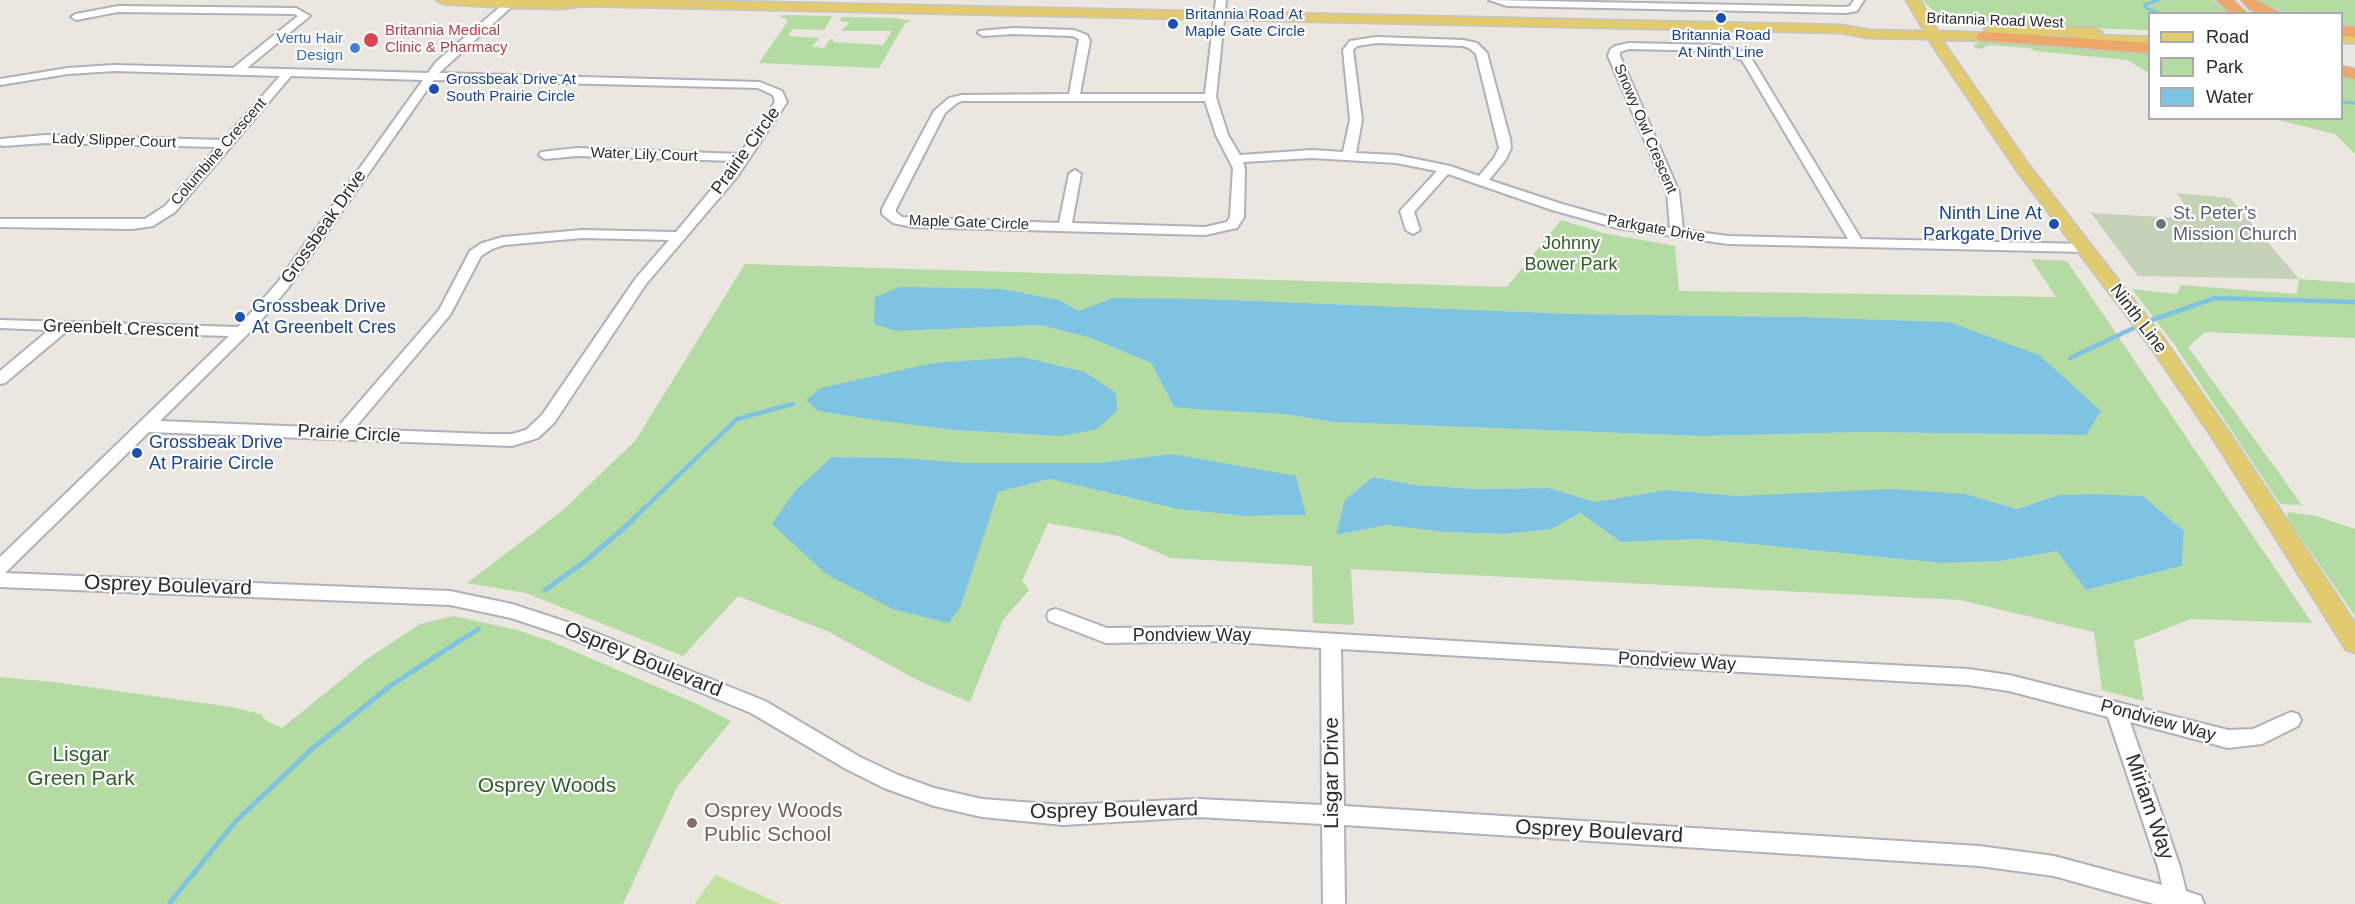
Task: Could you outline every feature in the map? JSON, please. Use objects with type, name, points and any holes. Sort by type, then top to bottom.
[{"type":"highway","points":[[2224,0],[2239,12]]},
{"type":"highway","points":[[2248,0],[2254,6],[2270,12]]},
{"type":"highway","points":[[1984,37],[2148,39]]},
{"type":"main road","name":"Britannia Road West","points":[[443,0],[562,5],[580,1],[1841,29],[1869,34],[1931,31],[2148,39]]},
{"type":"main road","name":"Ninth Line","points":[[1913,0],[1931,31],[2024,168],[2158,344],[2222,437],[2355,643]]},
{"type":"main road","name":"Britannia Road West","points":[[1931,31],[1984,37]]},
{"type":"street","name":"Maple Gate Circle","points":[[1210,97],[962,98],[945,104],[889,209],[889,214],[898,220],[912,223],[1205,231],[1232,225],[1238,217],[1239,168],[1222,135],[1210,97],[1221,0]]},
{"type":"street","points":[[1494,0],[1507,3],[1720,4],[1845,10],[1853,9],[1859,0]]},
{"type":"street","name":"Grossbeak Drive","points":[[0,568],[242,332],[283,285],[431,76],[449,56],[512,2]]},
{"type":"street","points":[[76,17],[118,9],[296,11],[305,16],[236,71]]},
{"type":"street","points":[[983,33],[1074,33],[1083,37],[1085,41],[1074,97]]},
{"type":"street","points":[[1349,155],[1356,111],[1348,50],[1350,46],[1354,43],[1376,40],[1463,43],[1473,45],[1481,53],[1504,139],[1505,148],[1500,159],[1482,180]]},
{"type":"street","name":"Snowy Owl Crescent","points":[[1677,234],[1673,192],[1614,56],[1615,50],[1619,48],[1629,46],[1717,48],[1740,54],[1746,58],[1857,243]]},
{"type":"street","name":"Prairie Circle","points":[[0,82],[52,73],[105,68],[767,87],[778,93],[781,102],[733,174],[641,281],[548,419],[532,434],[512,440],[488,440],[146,426]]},
{"type":"street","name":"Columbine Crescent","points":[[0,223],[132,225],[148,223],[170,208],[288,73]]},
{"type":"street","name":"Lady Slipper Court","points":[[3,142],[45,139],[225,144]]},
{"type":"street","name":"Water Lily Court","points":[[545,155],[577,152],[744,158]]},
{"type":"street","name":"Parkgate Drive","points":[[1236,159],[1275,155],[1349,155],[1396,159],[1446,169],[1590,217],[1677,234],[1728,240],[2085,248]]},
{"type":"street","points":[[1413,230],[1407,211],[1446,169]]},
{"type":"street","points":[[1065,226],[1075,174]]},
{"type":"street","points":[[342,433],[445,312],[475,254],[487,246],[503,241],[582,234],[680,236]]},
{"type":"street","name":"Greenbelt Crescent","points":[[0,324],[242,332]]},
{"type":"street","points":[[0,379],[62,327]]},
{"type":"street","name":"Osprey Boulevard","points":[[0,580],[422,597],[472,602],[538,618],[758,707],[853,763],[891,782],[962,804],[1039,815],[1094,815],[1198,808],[1332,814],[1997,858],[2064,868],[2182,902]]},
{"type":"street","name":"Pondview Way","points":[[1056,616],[1106,636],[1221,634],[1968,677],[2009,683],[2228,739],[2255,738],[2291,720]]},
{"type":"street","name":"Lisgar Drive","points":[[1331,641],[1334,904]]},
{"type":"street","name":"Miriam Way","points":[[2116,711],[2182,902]]},
{"type":"green space","points":[[1922,0],[2214,0],[2230,12],[2148,12],[2148,30],[1964,24],[1943,19]]},
{"type":"green space","points":[[2257,0],[2355,0],[2355,30],[2343,29],[2343,12],[2283,12]]},
{"type":"green space","points":[[782,15],[832,16],[824,30],[793,29],[788,36],[819,38],[812,47],[824,48],[830,39],[834,39],[833,42],[883,45],[892,31],[841,31],[850,22],[839,21],[842,17],[895,18],[911,21],[905,23],[879,68],[759,63],[788,21],[786,18],[781,18]]},
{"type":"green space","points":[[1981,41],[2148,52],[2148,72],[2127,60],[2035,51],[2029,48],[1988,45],[1981,49],[1975,48],[1974,45]]},
{"type":"green space","points":[[2343,74],[2355,77],[2355,154],[2335,134],[2279,120],[2343,120]]},
{"type":"green space","points":[[2176,193],[2230,198],[2299,279],[2138,276],[2091,213],[2196,219]]},
{"type":"green space","name":"Johnny Bower Park","points":[[1561,220],[1603,233],[1675,246],[1679,291],[2056,297],[2031,259],[2067,261],[2312,623],[2191,619],[2134,641],[2144,701],[2102,690],[2094,632],[1960,600],[1351,569],[1354,625],[1313,623],[1312,566],[1171,558],[1119,536],[1048,523],[1022,581],[1029,590],[1003,620],[970,702],[921,682],[829,632],[738,596],[683,656],[526,593],[467,583],[562,511],[635,441],[745,264],[1507,287]],"holes":[[[1207,299],[1574,314],[1802,317],[1949,322],[2086,435],[1864,432],[1703,436],[1333,422],[1284,414],[1174,407],[1151,363],[1091,338],[1041,325],[896,331],[1059,300],[1079,311]],[[818,411],[1061,436],[953,430]],[[1172,454],[1306,515],[1246,516],[1178,509],[1050,479],[997,492],[961,606],[832,457],[903,458],[968,463],[1098,463]],[[1373,477],[1415,485],[1476,489],[1549,488],[1595,502],[1666,490],[1740,496],[1965,494],[2018,509],[2058,495],[2143,496],[2184,532],[2182,566],[2086,590],[2058,551],[2000,561],[1941,563],[1701,539],[1621,542],[1580,513],[1552,529],[1505,534],[1445,532],[1386,525],[1336,535]]]},
{"type":"green space","points":[[2299,279],[2355,283],[2355,338],[2205,332],[2188,347],[2302,505],[2280,504],[2176,347],[2132,289],[2177,294],[2181,285],[2297,294]]},
{"type":"green space","points":[[2287,512],[2316,516],[2355,529],[2355,616],[2288,519]]},
{"type":"green space","points":[[454,616],[517,630],[550,641],[697,704],[731,721],[677,787],[623,904],[0,904],[0,677],[53,682],[231,707],[261,714],[265,720],[282,728],[367,659],[420,624]]},
{"type":"green space","points":[[716,875],[780,904],[694,904]]},
{"type":"water","points":[[900,287],[1002,289],[1059,300],[1079,311],[1113,298],[1207,299],[1574,314],[1802,317],[1949,322],[2039,355],[2101,411],[2086,435],[1864,432],[1703,436],[1333,422],[1284,414],[1174,407],[1151,363],[1091,338],[1041,325],[896,331],[874,324],[875,297]]},
{"type":"water","points":[[1022,357],[1085,372],[1116,393],[1117,411],[1097,429],[1061,436],[953,430],[862,418],[818,411],[806,400],[821,388],[933,363]]},
{"type":"water","points":[[1172,454],[1296,476],[1306,515],[1246,516],[1178,509],[1050,479],[998,492],[961,606],[949,623],[893,609],[826,574],[772,524],[796,490],[832,457],[903,458],[968,463],[1098,463]]},
{"type":"water","points":[[1373,477],[1415,485],[1476,489],[1549,488],[1595,502],[1666,490],[1740,496],[1892,489],[1965,494],[2018,509],[2058,495],[2143,496],[2184,531],[2182,566],[2086,590],[2057,551],[2000,561],[1941,563],[1701,539],[1621,542],[1580,513],[1552,529],[1505,534],[1445,532],[1386,525],[1336,535],[1345,500]]},
{"type":"waterway","points":[[2156,12],[2146,8],[2145,5],[2158,0]]},
{"type":"waterway","points":[[2343,102],[2355,103]]},
{"type":"waterway","points":[[2146,322],[2215,298],[2355,302]]},
{"type":"waterway","points":[[2070,358],[2138,326]]},
{"type":"waterway","points":[[631,521],[737,419],[793,404]]},
{"type":"waterway","points":[[545,590],[587,560],[633,520]]},
{"type":"waterway","points":[[169,904],[235,822],[312,749],[390,686],[478,629]]},
{"type":"place","name":"Britannia Road At Ninth Line","points":[[1721,18]]},
{"type":"place","name":"Britannia Road At Maple Gate Circle","points":[[1173,24]]},
{"type":"place","name":"Britannia Medical Clinic & Pharmacy","points":[[371,40]]},
{"type":"place","name":"Vertu Hair Design","points":[[355,48]]},
{"type":"place","name":"Grossbeak Drive At South Prairie Circle","points":[[434,89]]},
{"type":"place","name":"Ninth Line At Parkgate Drive","points":[[2054,224]]},
{"type":"place","name":"St. Peter’s Mission Church","points":[[2161,224]]},
{"type":"place","name":"Grossbeak Drive At Greenbelt Cres","points":[[240,317]]},
{"type":"place","name":"Grossbeak Drive At Prairie Circle","points":[[137,453]]},
{"type":"place","name":"Osprey Woods Public School","points":[[692,823]]},
{"type":"park label","name":"Lisgar Green Park","points":[[81,767]]},
{"type":"park label","name":"Osprey Woods","points":[[547,786]]}]
